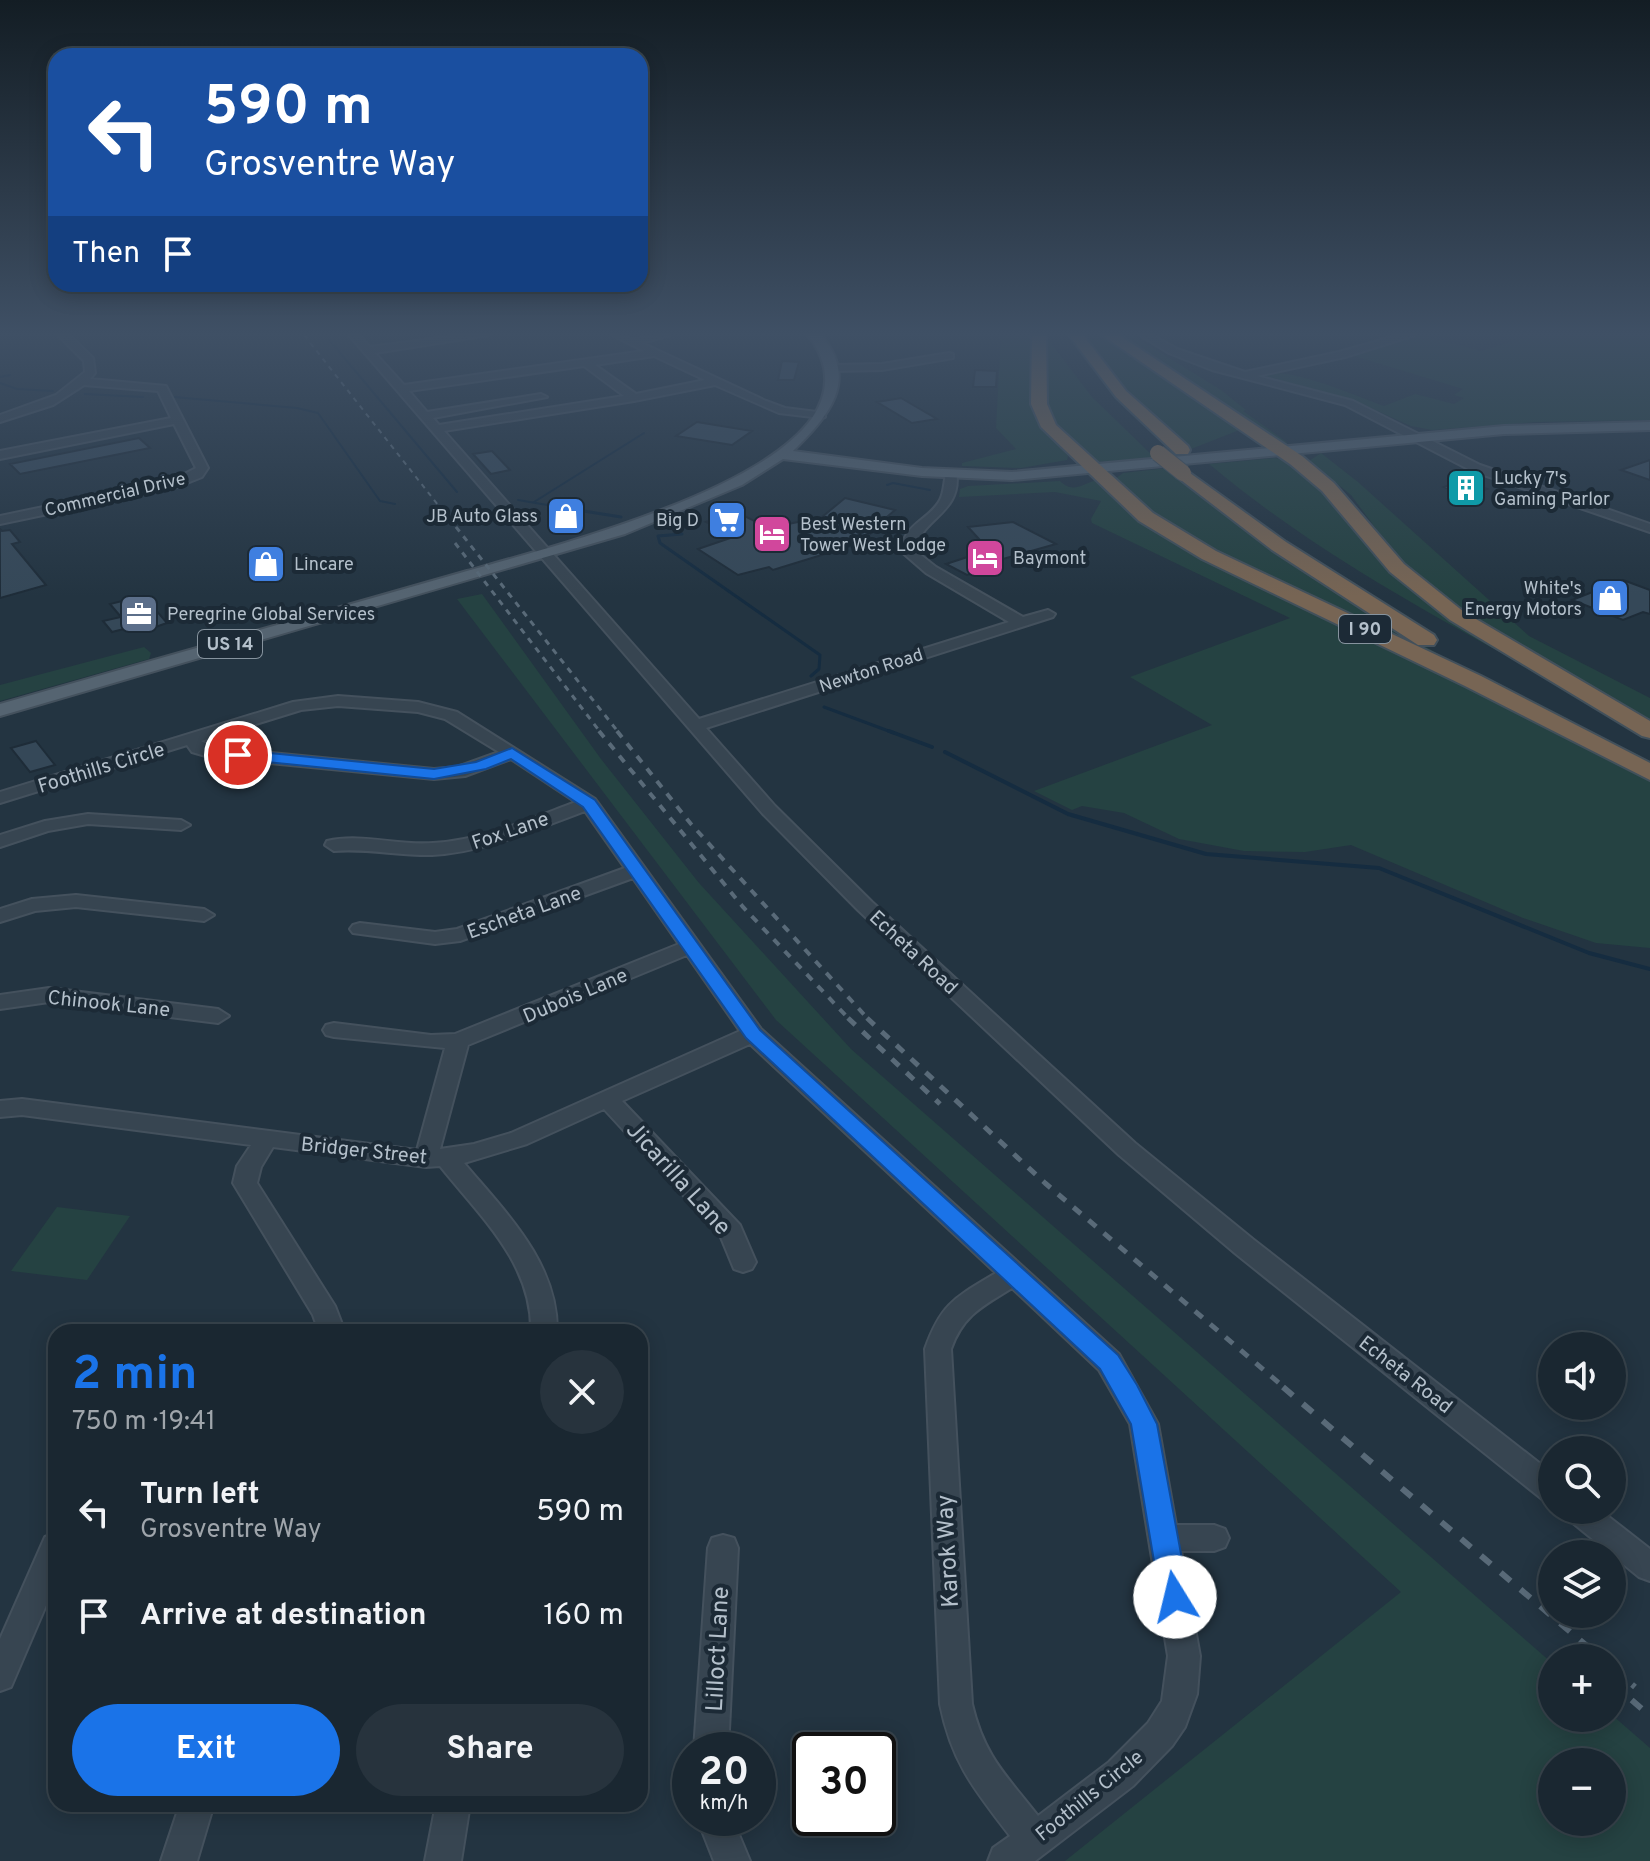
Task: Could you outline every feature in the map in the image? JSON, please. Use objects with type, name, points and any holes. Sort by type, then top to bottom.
[{"type":"highway","name":"I 90","points":[[1047,422],[1092,469],[1146,517],[1209,555],[1473,681],[1650,770]]},
{"type":"highway","name":"I 90","points":[[1127,422],[1183,473],[1279,546],[1391,620],[1650,770]]},
{"type":"highway","name":"I 90","points":[[1151,422],[1206,471],[1280,527],[1439,629],[1650,742]]},
{"type":"highway","points":[[1239,422],[1328,487],[1397,568],[1427,595],[1650,731]]},
{"type":"main road","points":[[779,454],[816,422]]},
{"type":"main road","points":[[817,422],[814,447],[820,452],[922,472]]},
{"type":"main road","points":[[779,454],[922,472],[1012,476],[1504,430],[1650,426]]},
{"type":"main road","name":"US 14","points":[[0,710],[543,555],[679,509],[736,481],[779,454]]},
{"type":"street","points":[[0,455],[169,422]]},
{"type":"street","name":"Commercial Drive","points":[[0,520],[189,479],[202,468],[179,422]]},
{"type":"street","name":"Echeta Road","points":[[431,422],[543,555],[808,851],[1127,1149],[1245,1247],[1538,1479]]},
{"type":"street","points":[[1387,422],[1476,468],[1650,528]]},
{"type":"street","points":[[952,474],[946,503],[914,533],[910,553],[931,570],[1020,622]]},
{"type":"street","name":"Newton Road","points":[[694,726],[1048,614]]},
{"type":"street","name":"Foothills Circle","points":[[0,798],[299,705],[338,701],[451,715],[589,803],[753,1034],[1109,1362],[1144,1424],[1184,1656],[1182,1688],[1172,1716],[1141,1757],[1006,1861]]},
{"type":"street","points":[[190,739],[198,748],[209,752],[434,774],[480,766],[512,753]]},
{"type":"street","name":"Fox Lane","points":[[334,845],[357,842],[429,849],[464,846],[589,803]]},
{"type":"street","points":[[0,841],[45,826],[88,819],[181,825]]},
{"type":"street","name":"Escheta Lane","points":[[360,929],[435,938],[460,935],[637,870]]},
{"type":"street","points":[[0,916],[55,901],[204,915]]},
{"type":"street","name":"Dubois Lane","points":[[334,1030],[431,1042],[458,1041],[691,946]]},
{"type":"street","name":"Chinook Lane","points":[[0,1002],[49,995],[218,1016]]},
{"type":"street","name":"Bridger Street","points":[[0,1109],[22,1107],[436,1158],[485,1152],[525,1138],[753,1034]]},
{"type":"street","points":[[458,1041],[436,1158],[532,1266],[543,1293],[544,1324]]},
{"type":"street","name":"Jicarilla Lane","points":[[607,1099],[731,1231],[743,1262]]},
{"type":"street","points":[[267,1139],[249,1166],[245,1183],[326,1313],[329,1324]]},
{"type":"street","name":"Karok Way","points":[[1014,1274],[966,1304],[947,1323],[938,1349],[940,1419],[956,1704],[964,1740],[982,1773],[1035,1839]]},
{"type":"street","points":[[1596,1524],[1650,1567]]},
{"type":"street","points":[[1165,1538],[1214,1538]]},
{"type":"street","name":"Lilloct Lane","points":[[712,1732],[723,1548]]},
{"type":"street","points":[[0,1676],[48,1565]]},
{"type":"street","points":[[179,1861],[194,1812]]},
{"type":"street","points":[[443,1861],[452,1812]]},
{"type":"street","points":[[722,1836],[732,1861]]},
{"type":"green space","points":[[996,422],[1040,422],[1068,456],[1067,460],[1021,468],[962,466],[962,463],[1016,449],[996,428]]},
{"type":"green space","points":[[1118,422],[1155,458],[1097,462],[1063,437],[1054,424]]},
{"type":"green space","points":[[1162,422],[1231,422],[1242,429],[1191,449]]},
{"type":"green space","points":[[1248,422],[1258,422],[1288,443],[1276,440]]},
{"type":"green space","points":[[1402,422],[1545,422],[1432,430]]},
{"type":"green space","points":[[1321,453],[1358,482],[1529,636],[1650,698],[1650,726],[1461,613],[1408,572],[1351,495],[1309,461]]},
{"type":"green space","points":[[1275,458],[1289,462],[1295,470],[1304,472],[1318,484],[1387,565],[1561,685],[1379,584],[1292,527],[1209,464]]},
{"type":"green space","points":[[1167,468],[1299,566],[1438,654],[1434,655],[1229,560],[1143,509],[1115,479],[1123,473]]},
{"type":"green space","points":[[1098,480],[1122,504],[1650,777],[1650,948],[1596,943],[1523,918],[1351,845],[1305,852],[1244,851],[1179,839],[1124,813],[1082,806],[1072,810],[1034,791],[1212,725],[1130,677],[1290,618],[1092,523],[1091,519],[1101,501],[1055,492],[959,497],[960,489],[968,486],[1060,481],[1074,487]]},
{"type":"green space","points":[[482,594],[601,759],[699,883],[851,1049],[1538,1651],[1538,1732],[1626,1732],[1626,1727],[1650,1748],[1650,1861],[1065,1861],[1401,1592],[776,1020],[457,599]]},
{"type":"green space","points":[[144,647],[151,653],[149,659],[0,701],[0,685]]},
{"type":"green space","points":[[57,1207],[130,1216],[87,1280],[11,1271]]},
{"type":"building","points":[[697,422],[752,431],[732,445],[676,436]]},
{"type":"building","points":[[139,438],[150,448],[20,474],[10,464]]},
{"type":"building","points":[[492,451],[510,470],[491,474],[473,454]]},
{"type":"building","points":[[1650,460],[1650,480],[1621,470]]},
{"type":"building","name":"Lucky 7's Gaming Parlor","points":[[1464,480],[1487,489],[1468,496],[1444,487]]},
{"type":"building","name":"Best Western Tower West Lodge","points":[[845,498],[895,510],[881,522],[884,523],[879,528],[854,545],[773,570],[769,567],[738,575],[698,549],[736,536],[706,522],[721,517],[715,515],[726,507],[769,528],[822,517]]},
{"type":"building","points":[[1013,522],[1056,544],[980,566],[986,569],[967,575],[946,564],[989,550],[968,527]]},
{"type":"building","points":[[0,529],[10,530],[20,542],[12,544],[46,585],[0,598]]},
{"type":"building","name":"White's Energy Motors","points":[[1623,580],[1650,590],[1650,614],[1643,612],[1623,620],[1572,600]]},
{"type":"building","name":"Peregrine Global Services","points":[[134,598],[145,611],[155,609],[167,623],[144,631],[135,631],[131,627],[112,632],[103,621],[121,617],[110,604]]},
{"type":"building","points":[[36,741],[55,765],[30,772],[11,748]]},
{"type":"waterway","points":[[324,422],[380,501],[395,504]]},
{"type":"waterway","points":[[398,422],[457,492]]},
{"type":"waterway","points":[[534,502],[644,433]]},
{"type":"waterway","points":[[887,485],[893,483],[930,490]]},
{"type":"waterway","points":[[518,500],[569,509]]},
{"type":"waterway","points":[[569,509],[621,517]]},
{"type":"waterway","points":[[569,509],[577,510]]},
{"type":"waterway","points":[[682,534],[658,536],[660,543],[820,655],[819,669],[811,676]]},
{"type":"waterway","points":[[824,707],[894,733]]},
{"type":"waterway","points":[[889,731],[932,747]]},
{"type":"waterway","points":[[945,752],[1068,814],[1206,854],[1379,868],[1589,953],[1650,969]]},
{"type":"railway","points":[[372,422],[442,510]]},
{"type":"railway","points":[[441,508],[619,733]]},
{"type":"railway","points":[[455,543],[601,733]]},
{"type":"railway","points":[[599,731],[743,907],[849,1019]]},
{"type":"railway","points":[[617,731],[691,824],[868,1019]]},
{"type":"railway","points":[[849,1019],[940,1104]]},
{"type":"railway","points":[[868,1019],[1045,1183],[1286,1389]]},
{"type":"railway","points":[[1283,1387],[1585,1644]]},
{"type":"railway","points":[[1626,1680],[1635,1687]]},
{"type":"railway","points":[[1626,1695],[1650,1716]]},
{"type":"place","name":"Lucky 7's Gaming Parlor","points":[[1466,488]]},
{"type":"place","name":"JB Auto Glass","points":[[566,516]]},
{"type":"place","name":"Big D","points":[[727,520]]},
{"type":"place","name":"Best Western Tower West Lodge","points":[[772,534]]},
{"type":"place","name":"Baymont","points":[[985,558]]},
{"type":"place","name":"Lincare","points":[[266,564]]},
{"type":"place","name":"White's Energy Motors","points":[[1610,598]]},
{"type":"place","name":"Peregrine Global Services","points":[[139,614]]},
{"type":"route","points":[[238,755],[434,774],[459,772],[512,753],[589,803],[753,1034],[1109,1362],[1144,1424],[1175,1597]]}]
